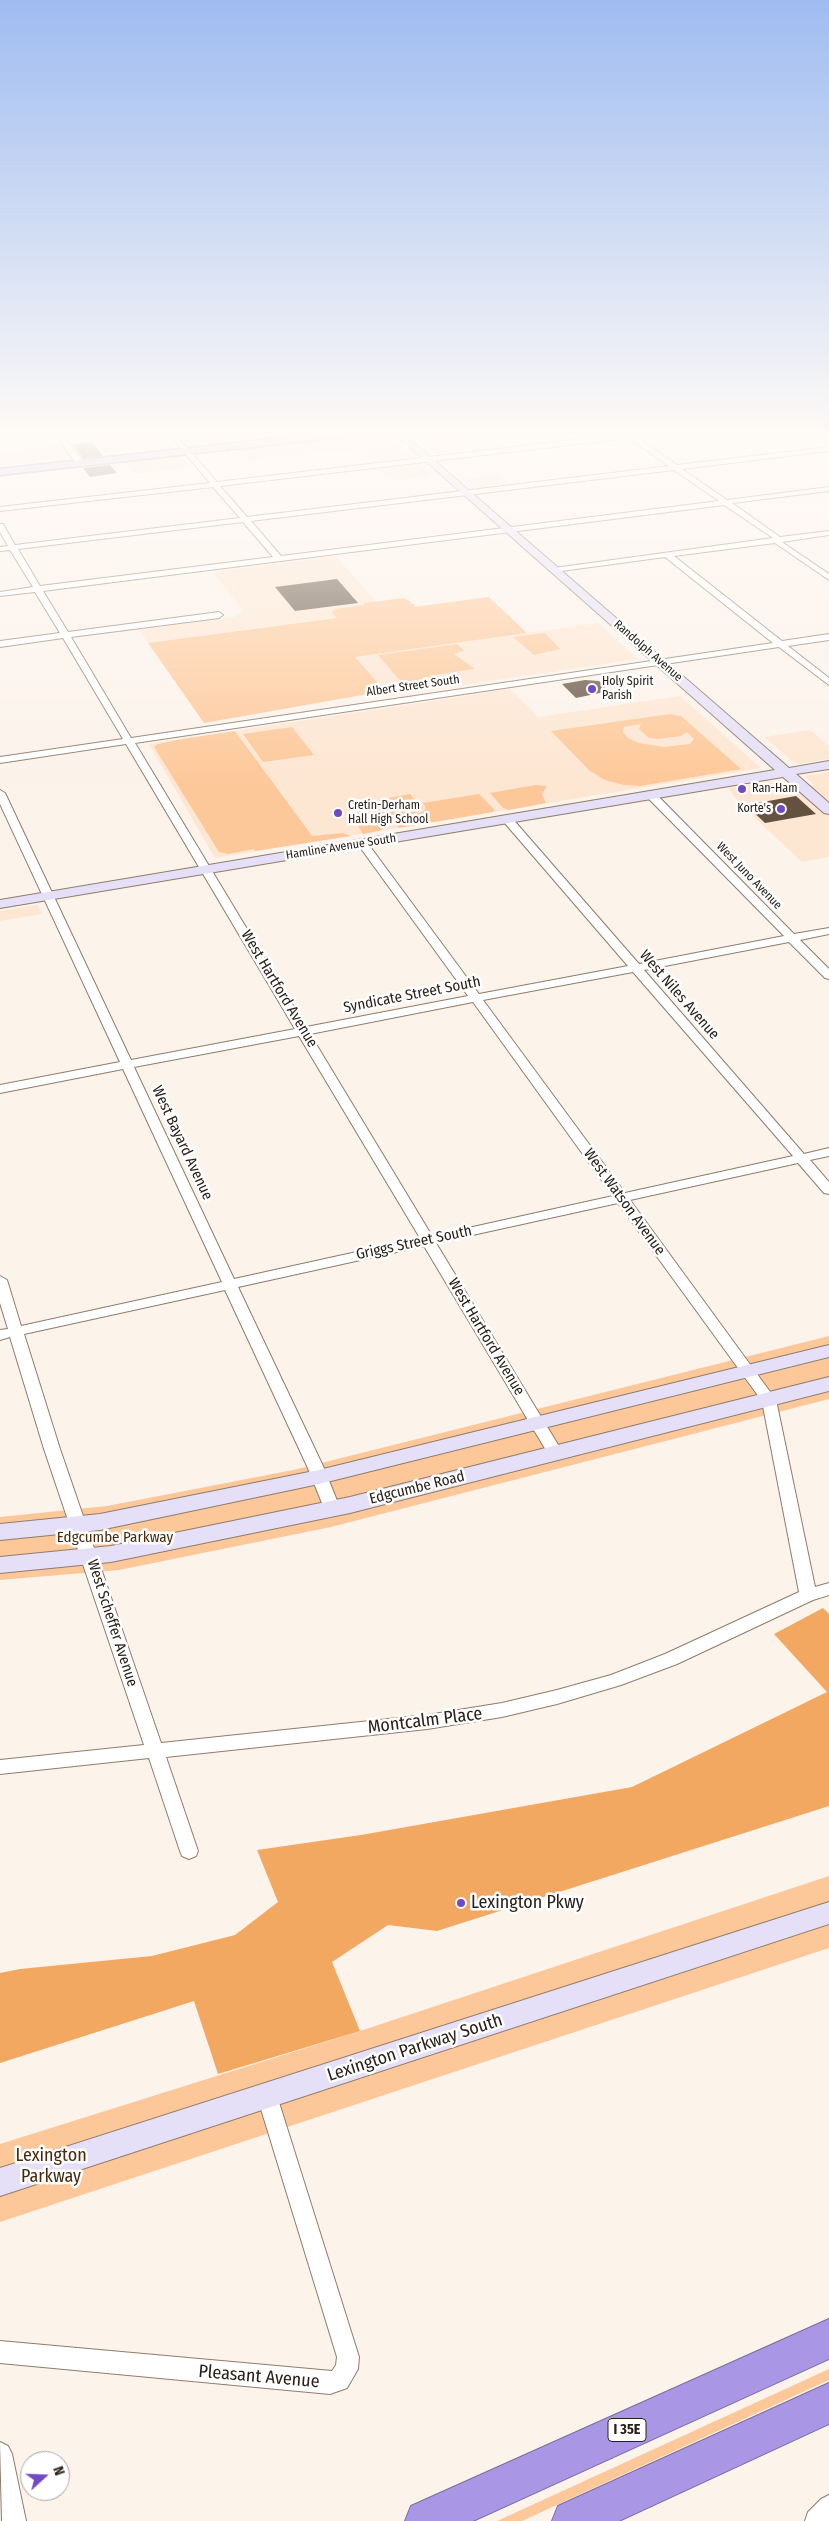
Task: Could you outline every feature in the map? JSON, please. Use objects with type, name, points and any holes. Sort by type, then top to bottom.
[{"type":"highway","name":"I 35E","points":[[426,2521],[829,2339]]},
{"type":"highway","points":[[573,2521],[829,2403]]},
{"type":"street","name":"West Hartford Avenue","points":[[16,552],[556,1453]]},
{"type":"street","points":[[273,552],[279,559]]},
{"type":"street","points":[[0,594],[337,552]]},
{"type":"street","name":"Randolph Avenue","points":[[533,552],[829,810]]},
{"type":"street","points":[[554,570],[691,552]]},
{"type":"street","points":[[791,552],[829,578]]},
{"type":"street","points":[[666,555],[829,682]]},
{"type":"street","points":[[0,644],[219,615]]},
{"type":"street","name":"Albert Street South","points":[[0,760],[829,637]]},
{"type":"street","name":"Hamline Avenue South","points":[[0,904],[829,765]]},
{"type":"street","name":"West Bayard Avenue","points":[[0,793],[230,1284],[332,1508]]},
{"type":"street","name":"West Juno Avenue","points":[[651,795],[829,976]]},
{"type":"street","name":"West Niles Avenue","points":[[507,819],[829,1190]]},
{"type":"street","name":"West Watson Avenue","points":[[362,843],[769,1400],[808,1595]]},
{"type":"street","name":"Syndicate Street South","points":[[0,1089],[829,931]]},
{"type":"street","name":"Griggs Street South","points":[[0,1335],[829,1152]]},
{"type":"street","name":"West Scheffer Avenue","points":[[0,1280],[52,1449],[189,1851]]},
{"type":"street","points":[[0,1532],[79,1524],[319,1477],[829,1351]]},
{"type":"street","name":"Edgcumbe Road","points":[[0,1565],[90,1557],[332,1508],[829,1384]]},
{"type":"street","name":"Montcalm Place","points":[[0,1767],[427,1722],[538,1702],[615,1680],[671,1659],[808,1595],[829,1589]]},
{"type":"street","name":"Lexington Parkway South","points":[[0,2182],[829,1913]]},
{"type":"street","name":"Pleasant Avenue","points":[[0,2352],[330,2383],[339,2380],[347,2369],[348,2357],[267,2096]]},
{"type":"street","points":[[0,2454],[14,2521]]},
{"type":"street","points":[[817,2521],[829,2507]]},
{"type":"shaded area","points":[[336,556],[384,611],[148,643],[139,630],[234,617],[243,611],[213,572]]},
{"type":"shaded area","points":[[598,623],[638,659],[389,696],[354,657]]},
{"type":"shaded area","name":"Cretin-Derham Hall High School","points":[[510,689],[538,717],[680,696],[761,768],[215,858],[149,744]]},
{"type":"shaded area","points":[[810,730],[829,746],[829,759],[796,764],[764,737]]},
{"type":"shaded area","points":[[829,772],[829,857],[802,862],[740,804],[728,788],[778,780],[789,789],[814,785],[805,776]]},
{"type":"shaded area","points":[[38,905],[42,914],[0,921],[0,911]]},
{"type":"shaded area","points":[[823,1608],[829,1614],[829,1806],[437,1931],[388,1925],[332,1962],[360,2031],[218,2074],[194,2001],[0,2063],[0,1973],[20,1969],[152,1956],[235,1935],[278,1902],[257,1850],[361,1835],[632,1787],[827,1692],[774,1634]]},
{"type":"green space","points":[[489,597],[527,633],[355,657],[385,691],[204,723],[148,643],[336,618],[332,612],[335,609],[364,605],[364,603],[404,598],[415,605],[413,607]]},
{"type":"green space","points":[[545,633],[560,649],[534,655],[513,637]]},
{"type":"green space","points":[[458,644],[464,651],[454,654],[475,669],[434,675],[415,684],[418,689],[408,690],[378,655]]},
{"type":"green space","points":[[670,714],[681,716],[741,769],[640,786],[624,785],[605,780],[590,771],[551,731]],"holes":[[[641,724],[639,729],[649,738],[658,739],[681,736],[687,732],[694,739],[690,744],[663,747],[639,743],[628,738],[623,732],[624,727]]]},
{"type":"green space","points":[[292,727],[314,755],[263,762],[243,734]]},
{"type":"green space","points":[[235,731],[312,836],[343,833],[351,836],[255,851],[254,849],[228,854],[219,852],[154,747],[158,744],[182,739]]},
{"type":"green space","points":[[535,785],[547,786],[542,794],[546,803],[509,810],[503,808],[490,793]]},
{"type":"green space","points":[[410,794],[417,802],[382,806],[390,804],[389,798]]},
{"type":"green space","points":[[479,794],[494,809],[493,812],[399,828],[397,825],[400,821],[424,811],[426,808],[423,803]]},
{"type":"green space","points":[[418,804],[423,807],[422,810],[394,822],[384,809]]},
{"type":"green space","points":[[381,809],[392,823],[379,831],[363,834],[358,826],[365,824],[357,813]]},
{"type":"green space","name":"Edgcumbe Parkway","points":[[829,1336],[829,1399],[331,1527],[119,1570],[0,1580],[0,1517],[107,1506],[293,1470]]},
{"type":"green space","name":"Lexington Parkway","points":[[829,1876],[829,1948],[0,2222],[0,2144],[360,2031]]},
{"type":"green space","points":[[829,2369],[829,2380],[522,2521],[497,2521]]},
{"type":"building","points":[[337,579],[358,603],[295,611],[275,587]]},
{"type":"building","name":"Holy Spirit Parish","points":[[585,680],[599,681],[609,691],[576,698],[562,684]]},
{"type":"building","name":"Korte's","points":[[796,796],[816,814],[765,823],[746,805]]},
{"type":"place","name":"Holy Spirit Parish","points":[[592,689]]},
{"type":"place","name":"Ran-Ham","points":[[742,789]]},
{"type":"place","name":"Korte's","points":[[781,809]]},
{"type":"place","name":"Cretin-Derham Hall High School","points":[[338,813]]},
{"type":"place","name":"Lexington Pkwy","points":[[461,1903]]}]
